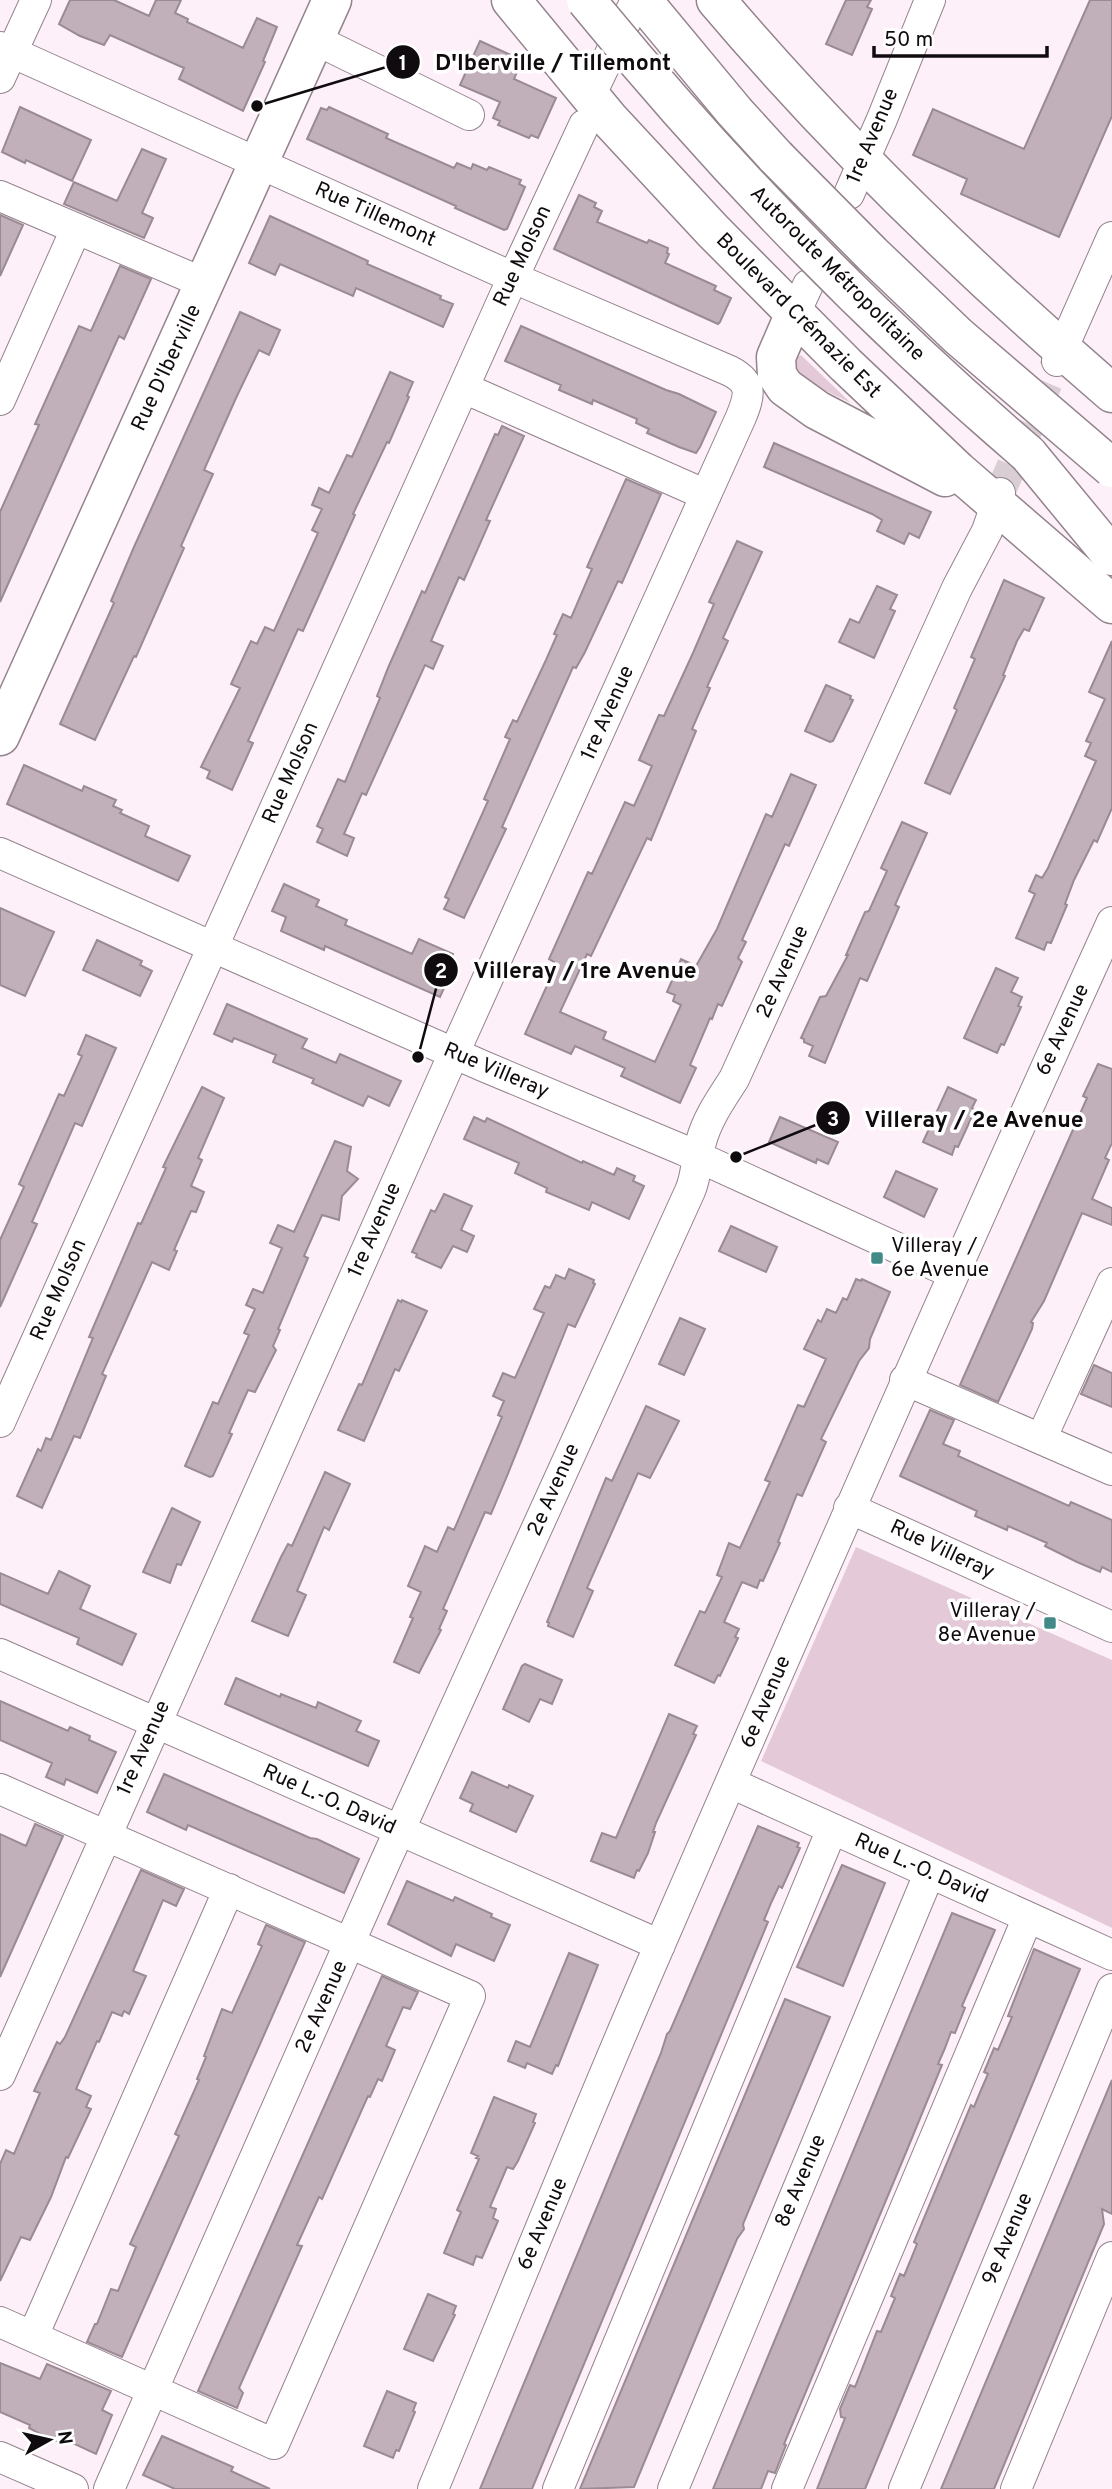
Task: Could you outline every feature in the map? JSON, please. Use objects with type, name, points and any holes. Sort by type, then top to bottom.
[{"type":"main road","name":"Rue D'Iberville","points":[[4,716],[206,284],[331,0]]},
{"type":"main road","name":"Boulevard Crémazie Est","points":[[511,0],[587,111],[713,231],[802,299],[846,365],[1112,604]]},
{"type":"main road","name":"Autoroute Métropolitaine","points":[[586,0],[650,78],[807,248],[942,379],[1112,523]]},
{"type":"main road","name":"Autoroute Métropolitaine","points":[[642,0],[776,157],[897,279],[993,367],[1112,468]]},
{"type":"main road","points":[[716,0],[789,85],[856,178],[928,228],[1059,356],[1112,393]]},
{"type":"main road","points":[[802,299],[776,357],[777,375],[790,392],[817,410],[998,499]]},
{"type":"main road","points":[[993,367],[1112,436]]},
{"type":"main road","points":[[1028,454],[1112,556]]},
{"type":"street","points":[[4,59],[36,0]]},
{"type":"street","name":"Rue Molson","points":[[0,1422],[636,0]]},
{"type":"street","name":"1re Avenue","points":[[856,178],[930,0]]},
{"type":"street","points":[[314,39],[469,115]]},
{"type":"street","name":"Rue Tillemont","points":[[4,59],[258,163],[730,371],[745,381],[747,386]]},
{"type":"street","points":[[0,196],[206,284]]},
{"type":"street","points":[[0,400],[76,229]]},
{"type":"street","points":[[1059,356],[1112,237]]},
{"type":"street","name":"1re Avenue","points":[[0,2075],[747,404],[747,386]]},
{"type":"street","points":[[464,388],[706,495]]},
{"type":"street","name":"2e Avenue","points":[[109,2489],[399,1831],[690,1191],[697,1157],[709,1121],[734,1079],[957,588],[987,531],[998,499]]},
{"type":"street","name":"Rue Villeray","points":[[0,853],[697,1157],[952,1273]]},
{"type":"street","name":"6e Avenue","points":[[433,2489],[660,1945],[849,1508],[952,1273],[1112,922]]},
{"type":"street","points":[[1042,1437],[1112,1283]]},
{"type":"street","points":[[905,1380],[1042,1437],[1112,1470]]},
{"type":"street","name":"Rue Villeray","points":[[849,1508],[1112,1627]]},
{"type":"street","name":"Rue L.-O. David","points":[[0,1654],[660,1945]]},
{"type":"street","name":"Rue L.-O. David","points":[[731,1783],[1112,1955]]},
{"type":"street","points":[[0,1788],[470,1996],[274,2444],[0,2322]]},
{"type":"street","points":[[558,2489],[832,1829]]},
{"type":"street","name":"8e Avenue","points":[[673,2489],[929,1874]]},
{"type":"street","points":[[33,2336],[229,1889]]},
{"type":"street","points":[[787,2489],[1028,1917]]},
{"type":"street","name":"9e Avenue","points":[[904,2489],[1112,1989]]},
{"type":"street","points":[[1016,2489],[1112,2257]]},
{"type":"street","points":[[0,2456],[73,2489]]},
{"type":"shaded area","points":[[801,355],[851,403],[801,379],[792,364],[794,359]]},
{"type":"shaded area","points":[[856,1547],[1112,1660],[1112,1928],[761,1761]]},
{"type":"building","points":[[70,0],[114,0],[149,16],[156,0],[181,0],[175,13],[188,19],[187,22],[243,48],[257,18],[277,27],[243,111],[179,79],[184,68],[110,35],[104,45],[59,24]]},
{"type":"building","points":[[846,0],[871,0],[867,7],[872,9],[852,55],[826,44]]},
{"type":"building","points":[[1090,0],[1112,0],[1112,116],[1059,237],[961,194],[967,179],[913,155],[933,109],[1024,149]]},
{"type":"building","points":[[480,41],[522,60],[514,79],[556,98],[538,138],[531,135],[529,138],[498,125],[500,121],[493,118],[500,102],[460,85]]},
{"type":"building","points":[[20,107],[91,140],[72,181],[2,152]]},
{"type":"building","points":[[329,107],[388,134],[386,138],[454,168],[457,163],[471,169],[473,164],[487,170],[489,167],[521,180],[519,184],[525,187],[507,229],[455,208],[456,206],[307,139],[321,108],[327,110]]},
{"type":"building","points":[[142,149],[166,159],[142,213],[153,218],[144,238],[64,204],[74,182],[117,201]]},
{"type":"building","points":[[579,195],[596,203],[594,207],[602,211],[597,222],[647,243],[649,240],[668,248],[669,254],[665,263],[716,286],[714,290],[731,298],[720,322],[718,324],[554,249]]},
{"type":"building","points":[[0,215],[23,225],[0,276]]},
{"type":"building","points":[[270,216],[368,261],[367,264],[441,296],[440,299],[453,304],[443,327],[356,288],[353,296],[280,264],[275,275],[249,263]]},
{"type":"building","points":[[120,266],[151,279],[124,339],[119,336],[0,602],[0,512],[39,425],[35,424],[79,326],[91,331]]},
{"type":"building","points":[[240,312],[280,330],[269,355],[259,350],[236,398],[204,470],[213,474],[181,546],[184,548],[136,657],[134,656],[95,740],[60,724],[114,603],[111,601],[134,547]]},
{"type":"building","points":[[521,326],[716,412],[696,453],[647,433],[649,429],[636,423],[637,419],[593,400],[592,404],[559,390],[561,385],[505,361]]},
{"type":"building","points":[[390,372],[413,382],[407,396],[409,397],[353,514],[355,515],[303,631],[298,629],[248,741],[253,743],[232,790],[207,778],[210,771],[201,767],[240,688],[231,684],[251,641],[257,644],[265,627],[274,631],[318,533],[312,530],[322,509],[312,505],[319,488],[329,493],[347,455],[352,457]]},
{"type":"building","points":[[502,426],[524,436],[486,520],[490,521],[464,580],[459,577],[431,641],[443,646],[433,669],[425,665],[366,795],[362,793],[344,834],[354,838],[347,856],[317,842],[323,829],[317,826],[338,779],[345,782],[380,698],[377,696],[388,668],[422,591],[425,593],[495,434],[498,435]]},
{"type":"building","points":[[774,443],[931,512],[919,538],[909,533],[904,544],[877,531],[882,520],[872,514],[764,467]]},
{"type":"building","points":[[626,479],[661,494],[622,583],[618,581],[585,652],[576,668],[573,667],[502,827],[506,829],[464,918],[444,909],[449,899],[445,897],[488,801],[484,799],[510,739],[505,737],[513,720],[517,722],[557,635],[554,634],[563,614],[571,618],[592,569],[587,567]]},
{"type":"building","points":[[737,541],[762,552],[723,638],[728,641],[692,729],[696,731],[651,840],[647,838],[591,956],[587,954],[560,1012],[606,1032],[603,1039],[655,1062],[681,1005],[673,1001],[675,995],[667,992],[681,959],[696,966],[717,929],[766,814],[772,817],[791,774],[816,785],[789,846],[785,844],[742,940],[746,942],[738,958],[742,962],[722,1006],[718,1004],[712,1019],[710,1018],[690,1065],[696,1068],[680,1103],[621,1076],[625,1068],[575,1046],[571,1054],[525,1034],[550,979],[547,978],[554,962],[549,959],[588,872],[592,874],[625,802],[634,806],[652,766],[639,760],[659,715],[664,716],[693,653],[714,604],[709,602]]},
{"type":"building","points":[[1004,580],[1044,598],[1029,631],[1024,629],[1017,641],[1003,675],[1005,676],[950,794],[925,783],[957,710],[954,708],[975,659],[971,657]]},
{"type":"building","points":[[877,586],[897,595],[890,609],[895,611],[874,658],[839,642],[850,619],[859,623]]},
{"type":"building","points":[[1112,641],[1112,808],[1097,842],[1094,840],[1074,880],[1051,943],[1047,942],[1044,950],[1016,938],[1035,894],[1029,891],[1036,875],[1042,878],[1048,868],[1096,761],[1085,756],[1091,743],[1086,741],[1105,699],[1089,692]]},
{"type":"building","points":[[826,685],[851,696],[850,699],[853,700],[833,741],[830,742],[805,731]]},
{"type":"building","points":[[24,765],[82,791],[84,786],[116,800],[113,806],[122,810],[120,813],[149,826],[145,836],[190,856],[178,881],[7,804]]},
{"type":"building","points":[[902,822],[927,833],[895,905],[899,907],[867,981],[860,978],[825,1063],[809,1056],[813,1046],[801,1038],[820,997],[826,996],[848,955],[865,912],[869,911],[887,871],[881,868]]},
{"type":"building","points":[[284,884],[319,900],[316,906],[347,920],[345,925],[412,954],[419,939],[453,954],[443,977],[448,979],[440,997],[325,946],[324,950],[281,931],[286,917],[272,911]]},
{"type":"building","points":[[0,908],[54,932],[25,996],[0,985]]},
{"type":"building","points":[[97,940],[142,961],[140,965],[152,971],[140,996],[83,970]]},
{"type":"building","points":[[996,968],[1018,978],[1011,992],[1022,997],[1018,1006],[1021,1007],[1004,1045],[1001,1044],[997,1053],[964,1038]]},
{"type":"building","points":[[227,1004],[307,1039],[302,1048],[336,1063],[340,1054],[401,1081],[389,1106],[368,1096],[363,1106],[312,1083],[314,1079],[273,1062],[276,1055],[234,1038],[232,1042],[214,1034]]},
{"type":"building","points":[[86,1035],[116,1048],[82,1126],[75,1123],[32,1222],[37,1224],[0,1307],[0,1240],[24,1187],[19,1184],[59,1094],[64,1096],[82,1056],[78,1054]]},
{"type":"building","points":[[1098,1064],[1112,1069],[1112,1143],[1105,1158],[1109,1160],[1092,1199],[1112,1208],[1112,1225],[1082,1213],[1044,1301],[1031,1322],[1032,1329],[998,1402],[960,1385],[1087,1098],[1083,1096]]},
{"type":"building","points":[[202,1087],[224,1098],[198,1158],[202,1160],[191,1186],[204,1192],[196,1212],[191,1211],[174,1250],[177,1251],[169,1270],[152,1262],[102,1374],[106,1376],[80,1438],[74,1436],[42,1508],[17,1496],[38,1449],[41,1451],[46,1438],[51,1440],[93,1338],[89,1337],[138,1223],[141,1224],[166,1168],[163,1167]]},
{"type":"building","points":[[948,1087],[976,1100],[972,1108],[975,1110],[952,1155],[923,1142]]},
{"type":"building","points":[[474,1117],[485,1122],[487,1118],[582,1163],[583,1161],[614,1175],[617,1168],[635,1176],[633,1181],[644,1186],[629,1219],[592,1202],[589,1210],[546,1192],[547,1188],[515,1173],[519,1163],[464,1139]]},
{"type":"building","points":[[780,1117],[838,1142],[828,1164],[817,1159],[816,1163],[769,1142]]},
{"type":"building","points":[[335,1141],[351,1147],[347,1171],[358,1179],[342,1196],[339,1220],[322,1215],[304,1256],[308,1258],[278,1329],[280,1330],[273,1346],[276,1350],[255,1392],[248,1390],[229,1433],[232,1434],[213,1476],[210,1477],[185,1466],[213,1402],[218,1404],[249,1335],[244,1333],[255,1309],[246,1305],[253,1289],[263,1293],[282,1248],[270,1243],[278,1225],[294,1232]]},
{"type":"building","points":[[896,1171],[937,1189],[924,1217],[884,1197]]},
{"type":"building","points":[[444,1194],[472,1206],[461,1230],[474,1236],[467,1252],[453,1246],[441,1268],[416,1257],[417,1254],[412,1252],[431,1210],[435,1212]]},
{"type":"building","points":[[731,1226],[777,1247],[766,1272],[719,1251]]},
{"type":"building","points":[[569,1269],[594,1280],[595,1284],[575,1327],[568,1324],[491,1514],[485,1512],[443,1609],[447,1611],[439,1629],[441,1630],[419,1673],[394,1662],[421,1592],[408,1586],[425,1546],[437,1552],[448,1527],[454,1530],[502,1417],[498,1415],[504,1401],[493,1396],[503,1373],[515,1378],[544,1313],[534,1309],[545,1286],[550,1288],[556,1275],[565,1279]]},
{"type":"building","points":[[856,1279],[862,1279],[890,1292],[870,1339],[869,1348],[859,1361],[821,1439],[826,1442],[802,1496],[797,1494],[763,1581],[760,1580],[757,1588],[742,1582],[724,1622],[739,1629],[735,1637],[738,1638],[714,1683],[675,1665],[700,1611],[705,1613],[722,1577],[717,1575],[729,1543],[740,1548],[770,1482],[765,1480],[798,1405],[804,1407],[826,1359],[804,1349],[818,1320],[821,1322],[827,1309],[836,1313],[843,1298],[847,1300]]},
{"type":"building","points":[[398,1300],[427,1311],[399,1371],[395,1369],[364,1441],[338,1430],[359,1384],[362,1385]]},
{"type":"building","points":[[680,1318],[705,1329],[684,1375],[659,1364]]},
{"type":"building","points":[[1094,1365],[1112,1373],[1112,1407],[1081,1394]]},
{"type":"building","points":[[646,1406],[679,1421],[650,1478],[638,1473],[587,1588],[593,1591],[573,1637],[548,1626],[547,1622],[606,1478],[612,1481]]},
{"type":"building","points":[[930,1410],[954,1420],[943,1444],[960,1451],[958,1456],[1069,1506],[1071,1502],[1112,1520],[1112,1572],[1102,1567],[1100,1572],[1045,1546],[1047,1543],[1008,1526],[1007,1530],[975,1516],[977,1511],[900,1476]]},
{"type":"building","points":[[325,1472],[350,1484],[329,1530],[324,1527],[297,1591],[306,1595],[288,1636],[252,1621],[281,1557],[288,1544],[292,1546]]},
{"type":"building","points":[[172,1508],[200,1522],[181,1565],[177,1564],[170,1583],[143,1572]]},
{"type":"building","points":[[59,1571],[90,1586],[80,1609],[136,1634],[122,1665],[77,1644],[79,1638],[0,1604],[0,1573],[48,1594]]},
{"type":"building","points":[[525,1664],[562,1680],[552,1704],[540,1699],[529,1722],[503,1709]]},
{"type":"building","points":[[236,1678],[280,1697],[281,1694],[316,1708],[318,1702],[361,1721],[356,1731],[379,1741],[368,1766],[225,1704]]},
{"type":"building","points":[[0,1701],[68,1731],[70,1727],[90,1736],[89,1740],[116,1752],[97,1793],[66,1779],[64,1785],[46,1777],[52,1763],[0,1740]]},
{"type":"building","points":[[669,1714],[697,1726],[693,1734],[696,1735],[656,1823],[648,1853],[634,1878],[591,1861],[602,1833],[616,1838]]},
{"type":"building","points":[[472,1772],[533,1796],[516,1832],[470,1811],[473,1804],[460,1798]]},
{"type":"building","points":[[164,1774],[359,1859],[344,1893],[188,1825],[186,1830],[147,1812]]},
{"type":"building","points":[[35,1824],[63,1836],[0,1977],[0,1834],[26,1846]]},
{"type":"building","points":[[758,1826],[799,1843],[797,1847],[800,1848],[782,1888],[779,1886],[771,1903],[764,1920],[768,1922],[532,2489],[480,2489],[667,2034]]},
{"type":"building","points":[[842,1865],[885,1883],[843,1986],[797,1967]]},
{"type":"building","points":[[141,1870],[184,1889],[176,1906],[163,1900],[133,1971],[146,1976],[129,2014],[124,2011],[122,2016],[112,2012],[76,2089],[91,2096],[86,2107],[91,2109],[68,2158],[66,2157],[51,2197],[30,2240],[21,2237],[0,2281],[0,2164],[6,2150],[14,2154],[40,2093],[34,2091],[57,2042],[60,2044],[65,2037]]},
{"type":"building","points":[[407,1881],[453,1901],[455,1897],[510,1925],[494,1961],[456,1944],[451,1956],[388,1924]]},
{"type":"building","points":[[952,1913],[995,1930],[962,2006],[965,2008],[955,2033],[951,2032],[938,2064],[942,2065],[784,2444],[786,2445],[775,2473],[768,2471],[761,2489],[713,2489]]},
{"type":"building","points":[[266,1925],[305,1942],[122,2357],[87,2342],[111,2289],[118,2291],[136,2247],[130,2244],[179,2136],[175,2134],[199,2080],[197,2079],[206,2057],[204,2056],[222,2009],[232,2013],[262,1946],[258,1944]]},
{"type":"building","points":[[1034,1949],[1080,1969],[865,2489],[817,2489],[845,2418],[841,2417],[840,2409],[850,2385],[855,2387],[877,2331],[881,2332],[895,2298],[891,2296],[900,2274],[904,2276],[917,2244],[914,2242],[971,2105],[974,2107],[988,2074],[984,2072],[994,2048],[998,2050],[1012,2017],[1008,2016]]},
{"type":"building","points":[[569,1953],[598,1965],[558,2066],[556,2065],[552,2074],[527,2063],[525,2068],[508,2061],[516,2041],[530,2047]]},
{"type":"building","points":[[382,1976],[418,1992],[410,2009],[403,2007],[386,2046],[395,2050],[382,2081],[378,2079],[370,2097],[368,2096],[322,2199],[319,2197],[297,2245],[302,2246],[239,2388],[243,2393],[237,2408],[198,2391]]},
{"type":"building","points":[[785,1999],[830,2017],[743,2224],[744,2229],[737,2239],[634,2487],[580,2489]]},
{"type":"building","points":[[1112,2080],[1112,2214],[1102,2209],[1104,2224],[994,2489],[941,2489]]},
{"type":"building","points":[[494,2097],[536,2114],[535,2123],[513,2169],[507,2167],[490,2207],[496,2209],[493,2218],[498,2221],[482,2258],[476,2256],[473,2265],[444,2253],[461,2212],[457,2210],[479,2159],[471,2153]]},
{"type":"building","points":[[428,2294],[456,2306],[455,2315],[433,2361],[404,2349]]},
{"type":"building","points":[[0,2363],[40,2379],[47,2364],[111,2391],[102,2410],[112,2415],[96,2454],[62,2438],[60,2442],[44,2436],[29,2428],[30,2425],[0,2412]]},
{"type":"building","points":[[387,2391],[416,2403],[399,2451],[396,2450],[393,2458],[364,2446]]},
{"type":"building","points":[[162,2436],[233,2467],[231,2471],[270,2489],[175,2489],[143,2475]]},
{"type":"tunnel","points":[[1000,493],[1057,361]]},
{"type":"place","name":"D'Iberville / Tillemont","points":[[257,106]]},
{"type":"place","name":"Villeray / 1re Avenue","points":[[418,1057]]},
{"type":"place","name":"Villeray / 2e Avenue","points":[[736,1157]]},
{"type":"place","name":"Villeray / 6e Avenue","points":[[877,1258]]},
{"type":"place","name":"Villeray / 8e Avenue","points":[[1050,1623]]}]
